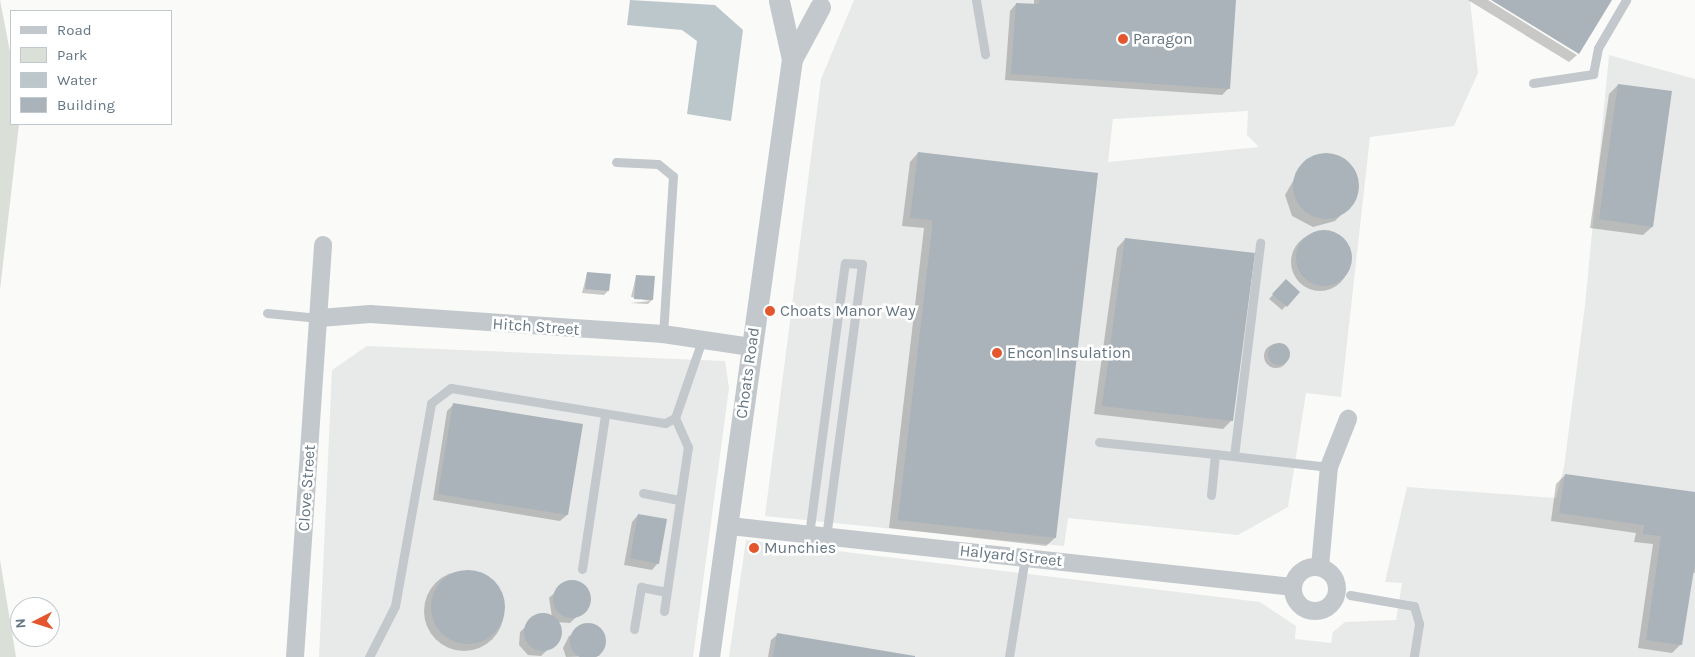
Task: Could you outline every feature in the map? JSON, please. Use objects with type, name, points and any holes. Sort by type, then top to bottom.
[{"type":"street","points":[[778,0],[798,12],[823,4]]},
{"type":"street","name":"Choats Road","points":[[778,0],[792,59]]},
{"type":"street","name":"Choats Road","points":[[709,657],[730,526],[751,347],[792,59],[823,4]]},
{"type":"street","name":"Clove Street","points":[[295,657],[320,318],[323,245]]},
{"type":"street","name":"Hitch Street","points":[[320,318],[370,314],[663,334],[701,343],[751,347]]},
{"type":"street","points":[[1320,567],[1329,467],[1348,419]]},
{"type":"street","name":"Halyard Street","points":[[730,526],[1292,587]]},
{"type":"street","points":[[1320,567],[1332,574],[1343,595],[1330,606],[1311,611],[1299,605],[1292,587],[1305,569],[1320,567]]},
{"type":"lane","points":[[976,0],[985,54]]},
{"type":"lane","points":[[1533,83],[1593,74],[1598,48],[1626,0]]},
{"type":"lane","points":[[616,162],[658,164],[673,176],[663,334]]},
{"type":"lane","points":[[1234,456],[1260,243]]},
{"type":"lane","points":[[809,535],[845,263],[862,264],[839,423],[826,537]]},
{"type":"lane","points":[[267,313],[320,318]]},
{"type":"lane","points":[[664,611],[688,447],[674,418],[701,343]]},
{"type":"lane","points":[[369,657],[395,606],[431,403],[451,388],[649,424],[674,418]]},
{"type":"lane","points":[[582,569],[605,415]]},
{"type":"lane","points":[[1099,442],[1329,467]]},
{"type":"lane","points":[[1211,495],[1215,454]]},
{"type":"lane","points":[[643,493],[680,500]]},
{"type":"lane","points":[[1008,657],[1024,557]]},
{"type":"lane","points":[[634,629],[641,588],[666,592]]},
{"type":"lane","points":[[1343,595],[1414,606],[1419,624],[1414,657]]},
{"type":"shaded area","points":[[854,0],[1470,0],[1478,73],[1454,126],[1370,137],[1341,397],[1306,393],[1288,507],[1238,535],[1068,518],[1064,546],[765,516],[821,79]],"holes":[[[1248,111],[1247,135],[1259,147],[1108,162],[1113,119]]]},
{"type":"shaded area","points":[[1609,55],[1695,79],[1695,657],[729,657],[746,540],[1260,602],[1296,626],[1295,639],[1331,643],[1333,632],[1345,622],[1396,620],[1402,583],[1385,582],[1407,487],[1556,498],[1564,467],[1585,305]]},
{"type":"shaded area","points":[[367,346],[725,361],[729,388],[693,657],[319,657],[332,370]]},
{"type":"green space","points":[[0,0],[10,52],[10,125],[19,125],[0,290]]},
{"type":"green space","points":[[0,560],[10,621],[10,647],[14,647],[16,657],[0,657]]},
{"type":"water","points":[[630,0],[715,5],[743,30],[731,121],[687,114],[697,41],[682,30],[627,25]]},
{"type":"building","name":"Paragon","points":[[1039,0],[1236,0],[1230,89],[1011,74],[1016,3],[1039,4]]},
{"type":"building","points":[[1491,0],[1612,0],[1579,54]]},
{"type":"building","points":[[1618,84],[1672,91],[1653,227],[1599,219]]},
{"type":"building","name":"Encon Insulation","points":[[918,152],[1098,173],[1056,538],[898,520],[932,229],[932,220],[910,218]]},
{"type":"building","points":[[1326,153],[1338,156],[1349,163],[1356,174],[1359,186],[1356,198],[1349,209],[1338,216],[1326,219],[1314,216],[1303,209],[1296,198],[1293,186],[1296,174],[1303,163],[1314,156]]},
{"type":"building","points":[[1324,230],[1335,232],[1344,238],[1350,247],[1352,258],[1350,269],[1344,278],[1335,284],[1324,286],[1313,284],[1304,278],[1298,269],[1296,258],[1298,247],[1304,238],[1313,232]]},
{"type":"building","points":[[1125,238],[1255,253],[1233,421],[1102,406]]},
{"type":"building","points":[[587,272],[611,274],[609,291],[585,289]]},
{"type":"building","points":[[636,275],[655,276],[653,300],[634,299]]},
{"type":"building","points":[[1286,279],[1300,292],[1287,307],[1272,294]]},
{"type":"building","points":[[1279,343],[1287,346],[1290,354],[1287,362],[1279,365],[1271,362],[1268,354],[1271,346]]},
{"type":"building","points":[[453,403],[583,424],[568,515],[438,494]]},
{"type":"building","points":[[1565,474],[1695,492],[1695,563],[1682,645],[1646,640],[1661,536],[1643,534],[1644,525],[1559,513]]},
{"type":"building","points":[[638,514],[667,519],[659,564],[630,558]]},
{"type":"building","points":[[468,570],[482,573],[494,581],[502,593],[505,607],[502,621],[494,633],[482,641],[468,644],[454,641],[442,633],[434,621],[431,607],[434,593],[442,581],[454,573]]},
{"type":"building","points":[[572,580],[585,586],[591,599],[585,612],[572,618],[559,612],[553,599],[559,586]]},
{"type":"building","points":[[543,613],[556,619],[562,632],[556,645],[543,651],[530,645],[524,632],[530,619]]},
{"type":"building","points":[[581,624],[595,624],[605,634],[605,648],[595,658],[581,658],[571,648],[571,634]]},
{"type":"building","points":[[777,633],[915,656],[915,657],[773,657]]},
{"type":"place","name":"Paragon","points":[[1123,39]]},
{"type":"place","name":"Choats Manor Way","points":[[770,311]]},
{"type":"place","name":"Encon Insulation","points":[[997,353]]},
{"type":"place","name":"Munchies","points":[[754,548]]}]
